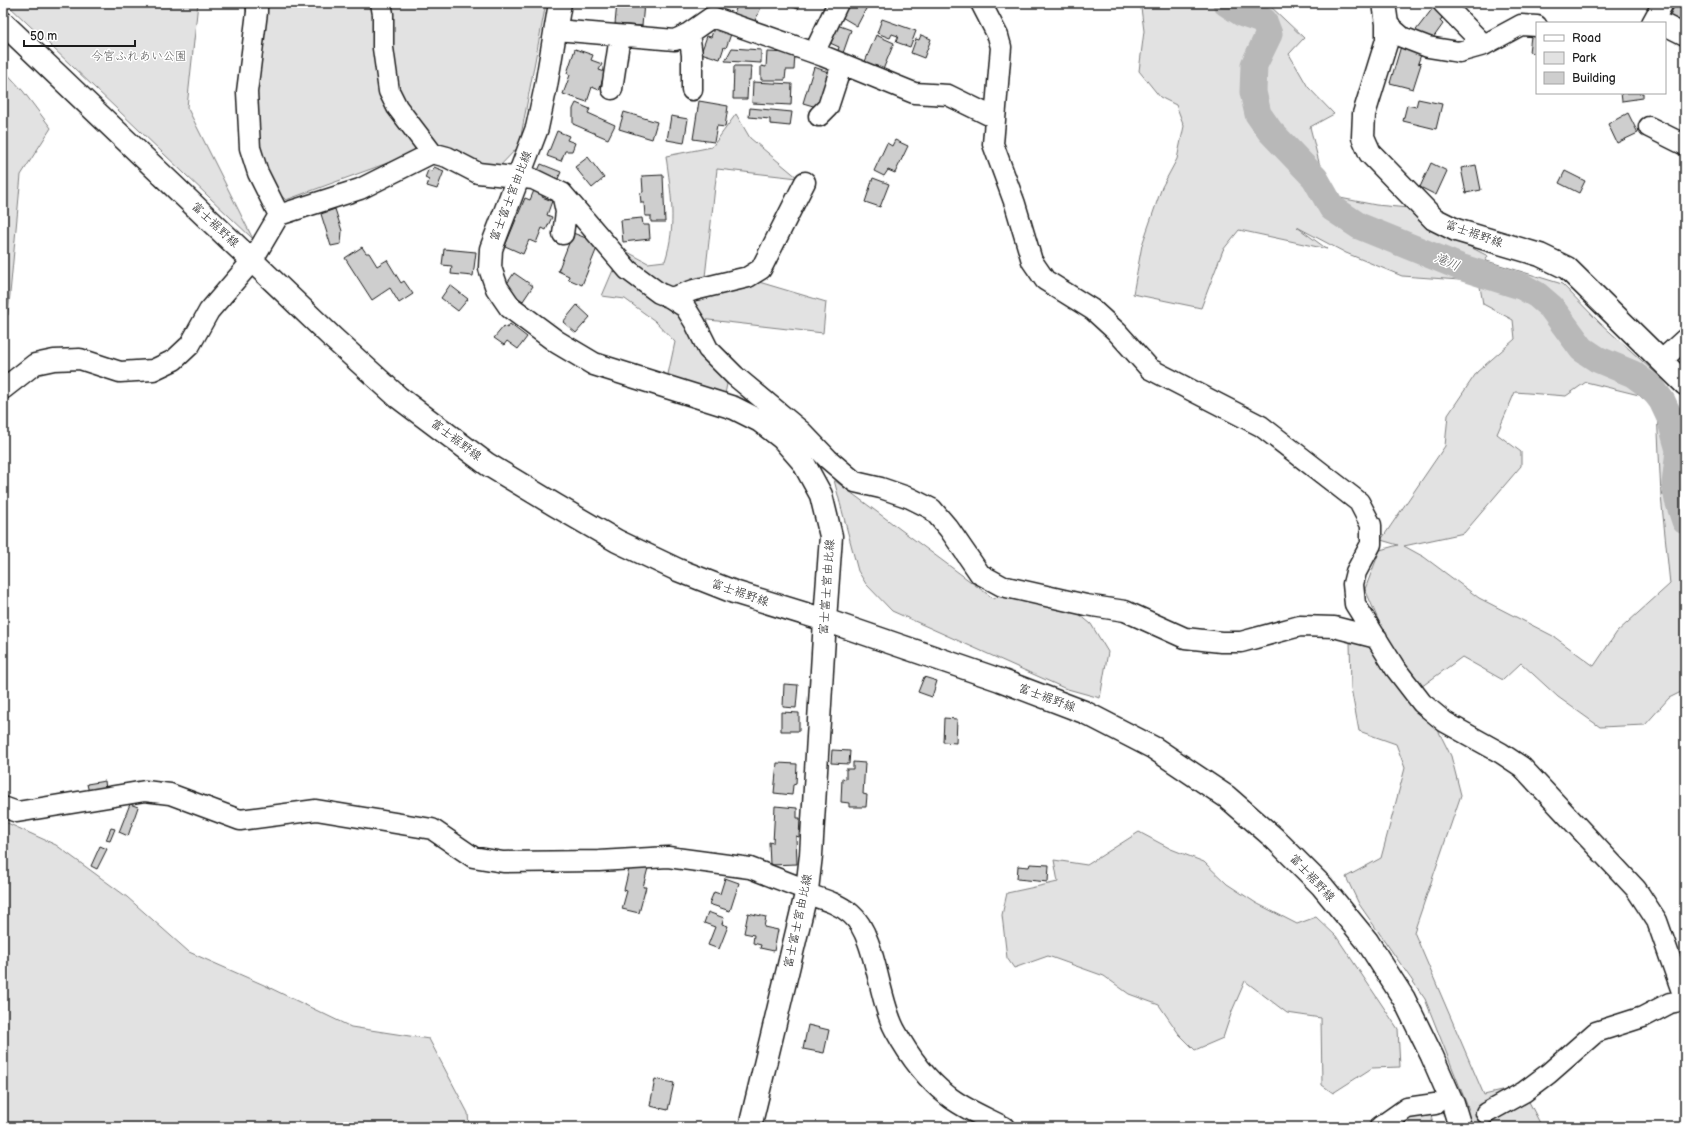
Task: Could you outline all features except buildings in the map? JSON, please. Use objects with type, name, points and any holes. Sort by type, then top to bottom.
[{"type":"main road","name":"富士富士宮由比線","points":[[560,3],[537,128],[519,179],[499,224],[491,249],[490,268],[496,288],[510,307],[557,342],[594,364],[734,408],[760,421],[782,438],[802,462],[820,495],[832,536],[825,620],[811,855],[807,892],[750,1127]]},
{"type":"main road","name":"富士裾野線","points":[[1384,3],[1387,24],[1386,40],[1364,114],[1363,137],[1370,153],[1434,219],[1456,230],[1540,255],[1567,268],[1685,384]]},
{"type":"main road","name":"富士裾野線","points":[[3,23],[334,339],[398,397],[487,464],[617,541],[734,592],[825,620],[1000,680],[1084,712],[1154,748],[1227,796],[1274,838],[1322,886],[1367,941],[1404,999],[1429,1049],[1460,1127]]},
{"type":"street","points":[[257,3],[247,92],[250,148],[258,173],[279,214]]},
{"type":"street","points":[[381,3],[383,14],[383,48],[389,91],[397,107],[432,153],[447,157],[478,173],[519,179],[533,179],[562,193],[628,270],[659,293],[671,298],[685,307],[708,349],[735,376],[801,432],[828,459],[855,482],[881,488],[910,498],[932,509],[949,529],[980,574],[1002,586],[1086,605],[1125,611],[1185,638],[1221,642],[1242,642],[1300,626],[1334,627],[1377,638]]},
{"type":"street","points":[[814,53],[838,3]]},
{"type":"street","points":[[981,3],[998,36],[1001,47],[993,144],[1015,204],[1032,261],[1046,280],[1093,310],[1117,332],[1150,369],[1261,426],[1359,502],[1372,525],[1371,544],[1356,572],[1353,584],[1355,604],[1395,668],[1422,703],[1445,722],[1501,753],[1522,767],[1636,889],[1657,921],[1685,1000],[1670,1003],[1642,1017],[1596,1032],[1548,1074],[1524,1092],[1486,1113]]},
{"type":"street","points":[[1443,3],[1484,45]]},
{"type":"street","points":[[556,30],[675,40],[689,33],[712,17],[814,53],[914,93],[948,95],[995,118]]},
{"type":"street","points":[[1666,23],[1685,35]]},
{"type":"street","points":[[1387,24],[1402,37],[1428,47],[1459,52],[1484,45],[1521,25],[1536,26]]},
{"type":"street","points":[[689,33],[692,55],[692,90]]},
{"type":"street","points":[[612,88],[620,36]]},
{"type":"street","points":[[819,116],[828,107],[842,64]]},
{"type":"street","points":[[1649,127],[1685,145]]},
{"type":"street","points":[[3,389],[35,364],[54,360],[80,359],[120,372],[153,370],[174,360],[190,345],[208,311],[252,261],[279,214],[360,189],[432,153]]},
{"type":"street","points":[[671,298],[694,290],[748,277],[761,269],[805,182]]},
{"type":"street","points":[[562,193],[566,212],[563,234]]},
{"type":"street","points":[[1662,360],[1685,339]]},
{"type":"street","points":[[3,807],[17,812],[145,791],[170,794],[240,820],[316,810],[432,829],[473,857],[503,862],[599,861],[668,857],[750,868],[837,905],[852,915],[865,934],[881,990],[894,1028],[926,1076],[948,1096],[968,1109],[1004,1127]]},
{"type":"street","points":[[1380,1127],[1407,1108],[1435,1104]]},
{"type":"green space","name":"今宮ふれあい公園","points":[[6,3],[198,3],[187,107],[253,239]]},
{"type":"green space","points":[[245,3],[546,3],[519,146],[496,170],[434,146],[286,200],[271,187],[255,129],[253,77]]},
{"type":"green space","points":[[1145,3],[1267,3],[1304,38],[1289,54],[1308,87],[1334,114],[1310,127],[1322,174],[1340,198],[1376,205],[1409,208],[1431,227],[1488,256],[1483,265],[1487,261],[1562,284],[1600,323],[1660,377],[1681,411],[1680,434],[1662,495],[1685,496],[1685,690],[1669,698],[1645,725],[1600,727],[1558,697],[1521,663],[1503,680],[1462,657],[1421,687],[1382,629],[1365,589],[1380,550],[1398,545],[1381,540],[1445,446],[1448,415],[1477,372],[1515,339],[1513,320],[1483,304],[1478,275],[1474,281],[1402,276],[1346,253],[1297,227],[1327,249],[1239,230],[1223,250],[1201,308],[1133,294],[1142,245],[1162,187],[1177,159],[1184,126],[1176,105],[1160,97],[1139,71],[1144,31],[1141,8]],"holes":[[[1586,382],[1639,395],[1657,411],[1661,496],[1670,584],[1617,632],[1594,666],[1553,636],[1479,598],[1424,557],[1404,546],[1464,533],[1521,466],[1521,452],[1497,434],[1515,392],[1566,396]]]},
{"type":"green space","points":[[3,69],[23,91],[51,128],[21,175],[8,315],[3,317]]},
{"type":"green space","points":[[736,114],[750,138],[798,178],[717,169],[705,277],[759,282],[826,302],[823,333],[700,319],[731,364],[725,394],[667,379],[675,342],[655,321],[625,299],[602,296],[622,249],[648,263],[665,261],[669,247],[672,222],[671,196],[666,156],[712,147]]},
{"type":"green space","points":[[834,480],[994,599],[1020,583],[1073,609],[1091,624],[1108,652],[1100,698],[1064,688],[892,611],[866,584],[858,571]]},
{"type":"green space","points":[[1366,640],[1437,728],[1451,756],[1461,795],[1414,932],[1484,1095],[1510,1089],[1524,1092],[1542,1127],[1473,1127],[1469,1110],[1425,999],[1359,904],[1346,877],[1381,858],[1405,768],[1396,744],[1359,731],[1351,688],[1350,641]]},
{"type":"green space","points":[[3,821],[56,845],[127,897],[189,952],[264,985],[351,1027],[429,1039],[468,1113],[469,1127],[3,1127]]},
{"type":"green space","points":[[1139,832],[1171,849],[1204,862],[1227,884],[1256,903],[1297,924],[1316,917],[1336,936],[1398,1029],[1400,1067],[1372,1068],[1333,1093],[1322,1085],[1321,1018],[1287,1013],[1245,981],[1232,1011],[1223,1038],[1195,1050],[1179,1034],[1159,1005],[1129,994],[1104,976],[1048,956],[1014,968],[1007,958],[1002,915],[1007,893],[1058,882],[1054,860],[1087,865]]},
{"type":"green space","points":[[1430,1111],[1434,1127],[1393,1127],[1412,1115]]},
{"type":"waterway","name":"滝川","points":[[1226,3],[1243,14],[1264,21],[1269,34],[1254,65],[1253,92],[1258,114],[1270,131],[1315,178],[1332,208],[1359,226],[1460,267],[1523,287],[1537,295],[1551,307],[1582,349],[1597,359],[1633,374],[1653,389],[1662,401],[1670,418],[1679,450],[1675,484],[1678,500],[1685,521]]},
{"type":"tunnel","points":[[1439,1105],[1486,1113]]}]
